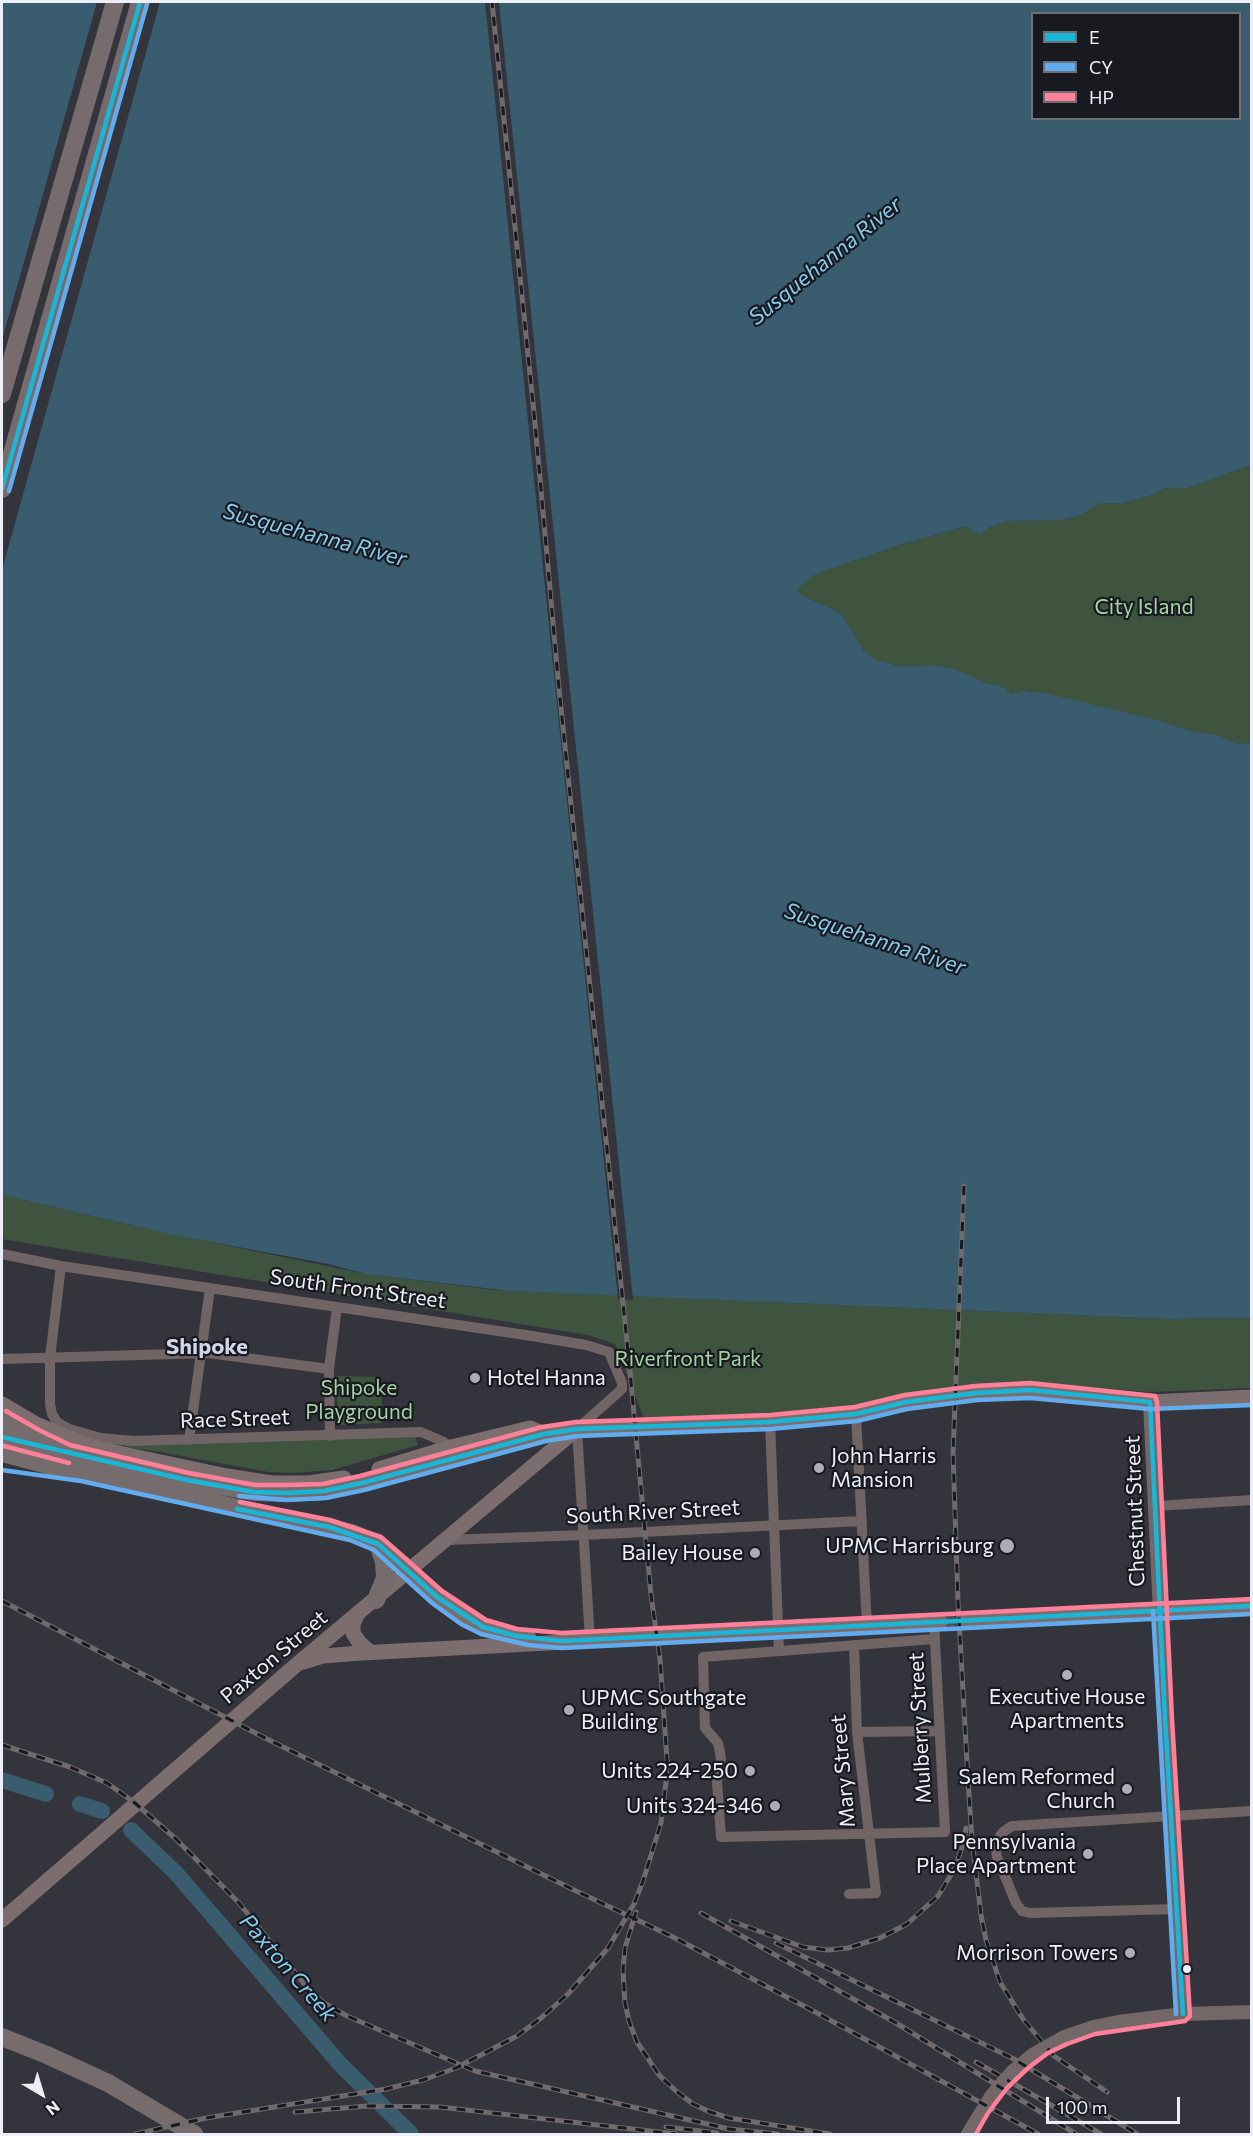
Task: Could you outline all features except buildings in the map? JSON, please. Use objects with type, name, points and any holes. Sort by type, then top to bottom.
[{"type":"highway","points":[[2,394],[115,2]]},
{"type":"highway","points":[[2,489],[140,2]]},
{"type":"highway","points":[[2,1417],[35,1437],[68,1452]]},
{"type":"highway","points":[[2,1437],[187,1480],[254,1492],[287,1493],[324,1491],[362,1483],[544,1434]]},
{"type":"highway","points":[[2,1453],[82,1474],[329,1527],[378,1544],[410,1571]]},
{"type":"highway","points":[[2,1462],[82,1474]]},
{"type":"highway","points":[[376,1600],[384,1578],[384,1562],[378,1544]]},
{"type":"highway","points":[[2,2037],[48,2055],[108,2083],[195,2134]]},
{"type":"main road","points":[[2,1404],[36,1424],[97,1448],[227,1476],[272,1483],[308,1484],[351,1477],[451,1447],[530,1428],[544,1434],[577,1429],[770,1422],[856,1414],[906,1402],[957,1395],[1030,1390],[1150,1402],[1251,1397]]},
{"type":"main road","name":"Chestnut Street","points":[[1150,1402],[1183,2014]]},
{"type":"main road","name":"Paxton Street","points":[[2,1920],[295,1666],[577,1429]]},
{"type":"main road","points":[[410,1571],[452,1609],[483,1627],[516,1636],[562,1641]]},
{"type":"main road","points":[[963,1621],[1251,1606]]},
{"type":"main road","points":[[357,1615],[353,1624],[353,1633],[370,1652]]},
{"type":"main road","points":[[295,1666],[323,1656],[370,1652],[937,1622]]},
{"type":"main road","points":[[968,2134],[992,2095],[1012,2072],[1034,2054],[1078,2032],[1118,2022],[1183,2014],[1251,2012]]},
{"type":"street","name":"South Front Street","points":[[2,1254],[61,1266],[532,1336],[586,1345],[609,1352],[622,1383],[622,1389],[577,1429]]},
{"type":"street","points":[[50,1358],[61,1266]]},
{"type":"street","points":[[189,1440],[210,1288]]},
{"type":"street","points":[[330,1436],[328,1369],[337,1307]]},
{"type":"street","points":[[2,1359],[208,1353],[328,1369]]},
{"type":"street","name":"Race Street","points":[[50,1358],[50,1404],[57,1422],[69,1429],[101,1438],[133,1441],[189,1440],[421,1432],[451,1447]]},
{"type":"street","points":[[856,1414],[867,1626]]},
{"type":"street","points":[[770,1422],[779,1651]]},
{"type":"street","points":[[577,1429],[590,1640]]},
{"type":"street","points":[[1156,1506],[1251,1500]]},
{"type":"street","name":"South River Street","points":[[446,1540],[862,1521]]},
{"type":"street","name":"Mulberry Street","points":[[868,1833],[945,1832],[934,1639],[937,1622]]},
{"type":"street","points":[[868,1833],[721,1837],[717,1782],[721,1758],[718,1743],[705,1728],[703,1657],[934,1639]]},
{"type":"street","name":"Mary Street","points":[[849,1894],[876,1893],[857,1732],[854,1646]]},
{"type":"street","points":[[857,1732],[939,1731]]},
{"type":"street","points":[[1176,1909],[1030,1913],[1022,1911],[1016,1903],[996,1850],[1003,1832],[1017,1825],[1251,1812]]},
{"type":"green space","name":"City Island","points":[[1251,465],[1251,744],[1240,744],[1214,734],[1194,732],[1157,720],[1030,691],[1009,694],[1004,687],[982,682],[951,668],[933,665],[898,666],[877,660],[864,651],[842,615],[797,591],[816,574],[899,545],[966,526],[980,535],[990,527],[1008,521],[1062,520],[1083,514],[1099,503],[1123,503],[1152,495],[1165,488],[1187,488]]},
{"type":"green space","name":"Riverfront Park","points":[[2,1195],[139,1227],[365,1274],[495,1290],[1169,1319],[1251,1318],[1251,1388],[1150,1392],[1036,1383],[971,1385],[934,1389],[856,1405],[711,1418],[645,1421],[615,1344],[588,1335],[2,1239]]},
{"type":"green space","name":"Shipoke Playground","points":[[336,1376],[381,1377],[382,1423],[338,1425]]},
{"type":"green space","points":[[415,1437],[418,1445],[332,1470],[294,1473],[268,1472],[126,1447],[125,1442]]},
{"type":"water","name":"Susquehanna River","points":[[2,2],[1251,2],[1251,465],[1187,488],[1165,488],[1152,495],[1123,503],[1099,503],[1083,514],[1062,520],[1008,521],[990,527],[980,535],[966,526],[899,545],[816,574],[797,591],[842,615],[864,651],[877,660],[898,666],[933,665],[951,668],[982,682],[1004,687],[1010,694],[1024,691],[1044,693],[1157,720],[1194,732],[1214,734],[1240,744],[1251,744],[1251,1318],[1169,1319],[510,1291],[365,1274],[333,1265],[170,1234],[2,1195]]},
{"type":"pier","points":[[97,2],[160,2],[2,570],[2,340]]},
{"type":"pier","points":[[485,2],[499,2],[633,1300],[618,1299]]},
{"type":"waterway","name":"Paxton Creek","points":[[2,1780],[46,1794]]},
{"type":"waterway","name":"Paxton Creek","points":[[80,1804],[102,1811]]},
{"type":"waterway","name":"Paxton Creek","points":[[131,1830],[176,1873],[340,2064],[411,2134]]},
{"type":"tunnel","points":[[940,1622],[963,1621]]},
{"type":"railway","points":[[136,2134],[206,2118],[386,2089],[423,2080],[456,2068],[517,2036],[568,1994],[608,1948],[634,1904],[661,1823],[667,1760],[660,1659],[651,1595],[559,689],[535,423],[492,2]]},
{"type":"railway","points":[[964,1186],[953,1453],[958,1602],[968,1780],[981,1915],[986,1940],[1000,1982],[1023,2019],[1054,2056],[1107,2092]]},
{"type":"railway","points":[[2,1601],[269,1740],[673,1937],[1038,2134]]},
{"type":"railway","points":[[2,1745],[70,1767],[107,1783],[135,1803],[177,1840],[239,1903],[305,1985],[324,2003],[347,2016],[475,2071],[729,2129],[778,2134]]},
{"type":"railway","points":[[731,1921],[803,1947],[828,1950],[848,1948],[880,1938],[907,1924],[938,1896],[955,1868],[966,1828]]},
{"type":"railway","points":[[636,1912],[625,1948],[623,1970],[625,2003],[637,2042],[659,2075],[693,2104],[710,2112],[729,2118],[830,2134]]},
{"type":"railway","points":[[701,1913],[896,2023],[1076,2134]]},
{"type":"railway","points":[[776,1943],[1014,2059],[1137,2134]]},
{"type":"railway","points":[[976,2062],[1101,2134]]},
{"type":"railway","points":[[295,2112],[367,2106],[440,2107],[676,2134]]},
{"type":"railway","points":[[666,2127],[717,2133]]},
{"type":"transit line","name":"E","points":[[2,489],[140,2]]},
{"type":"transit line","name":"CY","points":[[9,491],[147,4]]},
{"type":"transit line","name":"HP","points":[[6,1411],[70,1445],[189,1473],[255,1485],[287,1485],[323,1484],[360,1476],[542,1427],[576,1422],[770,1415],[855,1407],[905,1395],[975,1386],[1030,1383],[1155,1396],[1190,2016],[1185,2021],[1095,2034],[1048,2053],[1007,2088],[976,2134]]},
{"type":"transit line","name":"E","points":[[2,1437],[187,1480],[254,1492],[287,1493],[324,1491],[362,1483],[544,1434],[577,1429],[770,1422],[856,1414],[906,1402],[976,1393],[1030,1390],[1150,1402],[1165,1719],[1183,2014]]},
{"type":"transit line","name":"CY","points":[[239,1496],[286,1500],[326,1498],[546,1441],[578,1436],[771,1429],[857,1421],[907,1409],[977,1400],[1030,1398],[1150,1409],[1252,1405]]},
{"type":"transit line","name":"HP","points":[[4,1446],[69,1463]]},
{"type":"transit line","name":"CY","points":[[2,1470],[81,1481],[350,1540],[374,1550],[432,1603],[461,1624],[481,1634],[528,1645],[562,1648],[1252,1614]]},
{"type":"transit line","name":"HP","points":[[240,1502],[330,1520],[381,1537],[442,1591],[486,1620],[517,1629],[562,1633],[1252,1599]]},
{"type":"transit line","name":"E","points":[[237,1509],[329,1527],[378,1544],[437,1597],[483,1627],[516,1636],[562,1641],[1252,1606]]},
{"type":"transit line","name":"CY","points":[[1153,1611],[1176,2014]]},
{"type":"place","name":"Hotel Hanna","points":[[475,1378]]},
{"type":"place","name":"John Harris Mansion","points":[[819,1468]]},
{"type":"place","name":"UPMC Harrisburg","points":[[1007,1546]]},
{"type":"place","name":"Bailey House","points":[[755,1553]]},
{"type":"place","name":"Executive House Apartments","points":[[1067,1675]]},
{"type":"place","name":"UPMC Southgate Building","points":[[569,1710]]},
{"type":"place","name":"Units 224-250","points":[[750,1771]]},
{"type":"place","name":"Salem Reformed Church","points":[[1127,1789]]},
{"type":"place","name":"Units 324-346","points":[[775,1806]]},
{"type":"place","name":"Pennsylvania Place Apartment","points":[[1088,1854]]},
{"type":"place","name":"Morrison Towers","points":[[1130,1953]]},
{"type":"district","name":"Shipoke","points":[[207,1347]]}]
